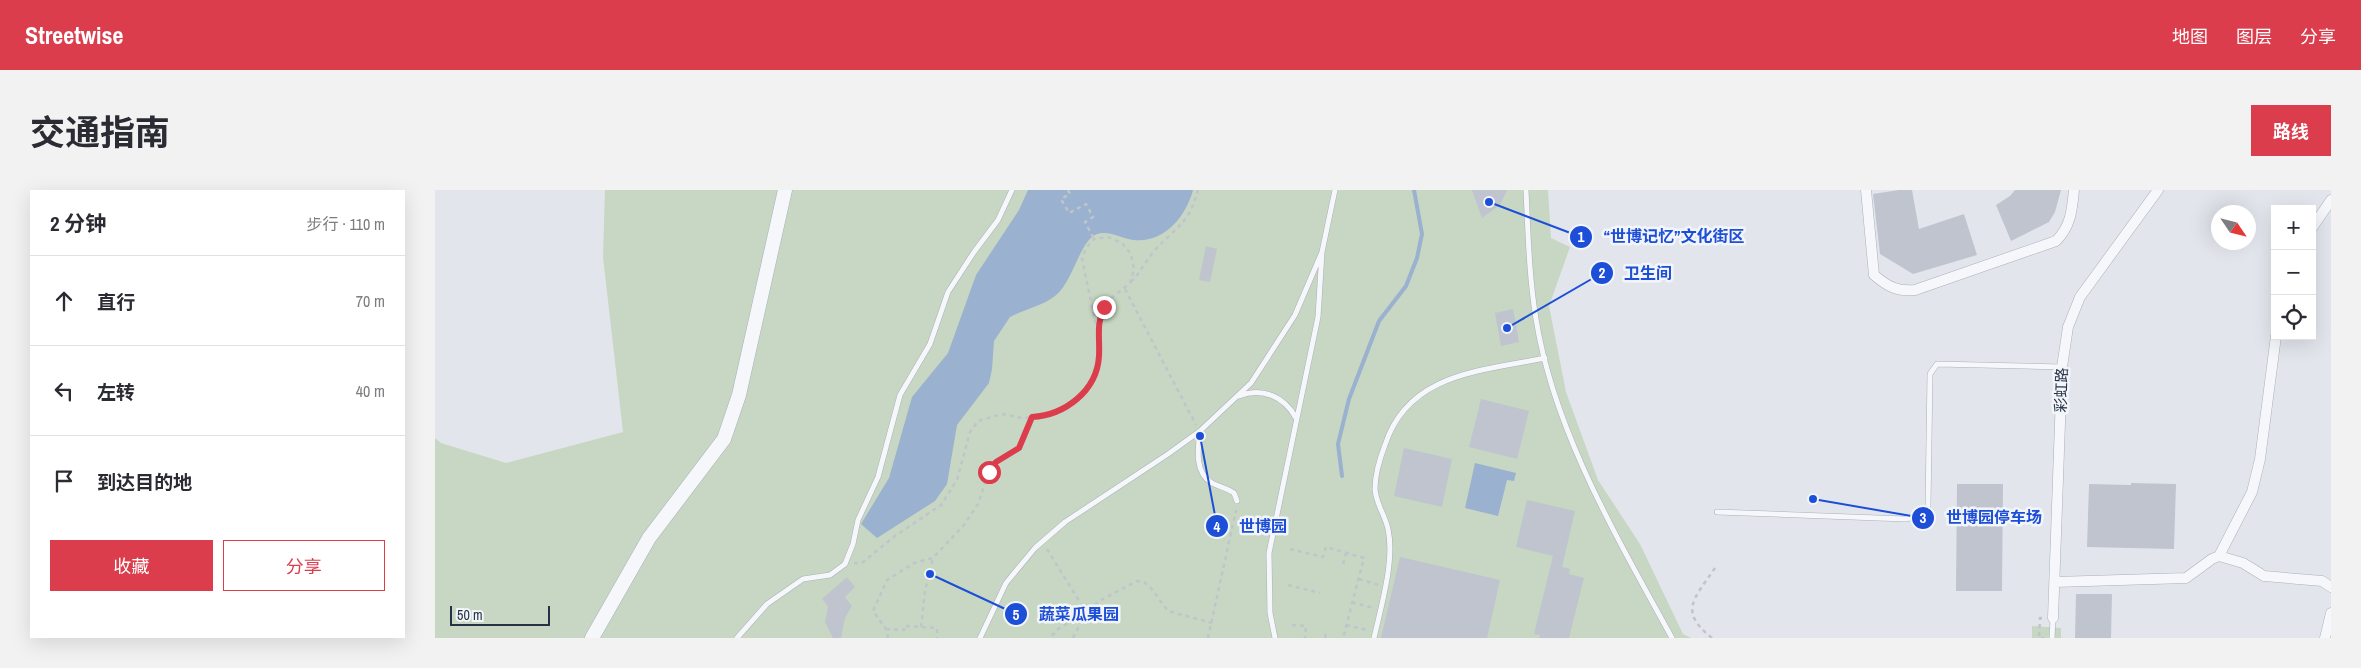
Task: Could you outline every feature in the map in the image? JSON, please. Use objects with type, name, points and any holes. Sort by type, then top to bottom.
[{"type":"street","points":[[592,638],[649,538],[724,439],[739,395],[785,190]]},
{"type":"street","points":[[1866,190],[1874,274],[1886,286],[1901,292],[1915,290],[2056,241],[2065,232],[2072,214],[2074,190]]},
{"type":"street","name":"彩虹路","points":[[2053,618],[2062,367],[2063,348],[2068,327],[2080,297],[2157,190]]},
{"type":"street","points":[[2316,222],[2331,200]]},
{"type":"street","points":[[2219,556],[2252,492],[2260,459],[2275,340]]},
{"type":"street","points":[[2055,582],[2186,578],[2212,558],[2219,556],[2243,563],[2264,576],[2322,581],[2331,587]]},
{"type":"street","points":[[2325,638],[2331,613]]},
{"type":"lane","points":[[737,638],[767,604],[803,579],[830,575],[845,564],[853,544],[858,520],[878,477],[900,395],[931,344],[948,292],[973,252],[998,220],[1013,190]]},
{"type":"lane","points":[[1275,638],[1270,613],[1269,553],[1318,317],[1322,252],[1335,190]]},
{"type":"lane","points":[[1526,190],[1528,245],[1536,319],[1545,358],[1573,444],[1604,514],[1672,638]]},
{"type":"lane","points":[[980,638],[1006,583],[1042,542],[1065,522],[1200,431],[1251,383],[1295,315],[1322,252]]},
{"type":"lane","points":[[1375,635],[1385,587],[1389,549],[1388,530],[1375,488],[1388,434],[1399,413],[1413,398],[1430,387],[1455,376],[1545,358]]},
{"type":"lane","points":[[1717,512],[1905,519],[1924,515],[1928,506],[1930,374],[1937,364],[2062,367]]},
{"type":"lane","points":[[1236,397],[1251,392],[1274,396],[1287,405],[1296,418]]},
{"type":"lane","points":[[1200,431],[1197,452],[1200,468],[1211,482],[1235,493],[1237,501]]},
{"type":"lane","points":[[2052,638],[2053,618]]},
{"type":"path","points":[[1068,190],[1070,194],[1061,198],[1069,213],[1086,204],[1093,217],[1085,222],[1093,239]]},
{"type":"path","points":[[1097,330],[1104,307],[1110,299],[1125,289],[1139,274],[1155,250],[1186,221],[1193,208],[1198,190]]},
{"type":"path","points":[[845,564],[863,562],[895,536],[941,505],[957,480],[970,432],[979,422],[1002,414],[1022,418],[1057,412],[1074,402],[1087,388],[1097,372],[1099,355],[1097,330],[1082,259],[1086,248],[1093,239],[1109,237],[1127,248],[1134,261],[1130,283]]},
{"type":"path","points":[[1125,289],[1200,431]]},
{"type":"path","points":[[921,627],[925,591],[933,558],[964,525],[978,504],[989,472],[996,462],[1019,448],[1032,417]]},
{"type":"path","points":[[1208,638],[1237,501]]},
{"type":"path","points":[[1042,542],[1086,612]]},
{"type":"path","points":[[1290,549],[1323,557],[1326,547],[1364,558],[1343,638]]},
{"type":"path","points":[[1343,564],[1346,553]]},
{"type":"path","points":[[888,638],[886,629],[873,610],[887,580],[914,563],[933,558]]},
{"type":"path","points":[[1712,638],[1695,624],[1692,617],[1697,594],[1715,568]]},
{"type":"path","points":[[1359,579],[1385,587]]},
{"type":"path","points":[[1050,638],[1058,629],[1086,612],[1101,600],[1137,581],[1144,582],[1150,587],[1168,611],[1211,623]]},
{"type":"path","points":[[1288,585],[1320,592]]},
{"type":"path","points":[[1352,602],[1380,610]]},
{"type":"path","points":[[1073,638],[1086,612]]},
{"type":"path","points":[[1347,624],[1375,635]]},
{"type":"path","points":[[1292,625],[1306,626],[1305,638]]},
{"type":"path","points":[[886,629],[904,630],[904,626],[937,628],[937,638]]},
{"type":"path","points":[[1325,638],[1326,633]]},
{"type":"green space","points":[[605,190],[1548,190],[1551,238],[1570,247],[1549,306],[1566,392],[1598,480],[1640,544],[1683,634],[1691,638],[435,638],[435,438],[441,443],[506,463],[623,432],[603,257]]},
{"type":"green space","points":[[2032,626],[2061,628],[2061,638],[2032,638]]},
{"type":"water","points":[[1028,190],[1193,190],[1190,200],[1179,218],[1172,226],[1155,237],[1145,240],[1134,240],[1102,233],[1091,238],[1067,281],[1055,296],[1010,317],[994,341],[989,383],[957,425],[947,484],[935,501],[877,538],[861,524],[889,478],[912,397],[948,353],[976,275],[1019,210]]},
{"type":"water","points":[[1475,463],[1516,473],[1514,481],[1507,480],[1498,516],[1465,508]]},
{"type":"building","points":[[1472,190],[1507,190],[1500,205],[1482,218]]},
{"type":"building","points":[[1912,190],[1919,229],[1964,214],[1977,255],[1913,274],[1880,254],[1873,194]]},
{"type":"building","points":[[2015,190],[2061,190],[2055,212],[2049,222],[2011,241],[1996,205],[2010,196]]},
{"type":"building","points":[[1206,246],[1217,249],[1210,282],[1199,280]]},
{"type":"building","points":[[1513,309],[1519,342],[1501,346],[1495,313]]},
{"type":"building","points":[[1481,399],[1529,411],[1517,459],[1469,447]]},
{"type":"building","points":[[1404,448],[1452,459],[1442,507],[1394,496]]},
{"type":"building","points":[[2131,483],[2176,484],[2174,549],[2087,547],[2089,484],[2131,485]]},
{"type":"building","points":[[1957,484],[2003,484],[2002,591],[1956,591]]},
{"type":"building","points":[[1527,500],[1575,511],[1562,567],[1570,569],[1569,574],[1584,578],[1569,638],[1539,638],[1540,635],[1534,634],[1553,556],[1516,547]]},
{"type":"building","points":[[1400,557],[1500,580],[1487,638],[1381,638]]},
{"type":"building","points":[[847,577],[855,587],[845,597],[852,606],[845,618],[841,638],[833,638],[825,622],[828,606],[822,599]]},
{"type":"building","points":[[2076,594],[2112,594],[2111,638],[2075,638]]},
{"type":"waterway","points":[[1342,476],[1338,444],[1349,399],[1379,321],[1406,286],[1417,258],[1422,234],[1414,190]]},
{"type":"place","name":"“世博记忆”文化街区","points":[[1489,202]]},
{"type":"place","name":"卫生间","points":[[1507,328]]},
{"type":"place","name":"世博园","points":[[1200,436]]},
{"type":"place","name":"世博园停车场","points":[[1813,499]]},
{"type":"place","name":"蔬菜瓜果园","points":[[930,574]]},
{"type":"route","points":[[989,472],[996,462],[1019,448],[1032,417],[1057,412],[1074,402],[1087,388],[1097,372],[1099,355],[1097,330],[1099,318],[1104,307]]}]
